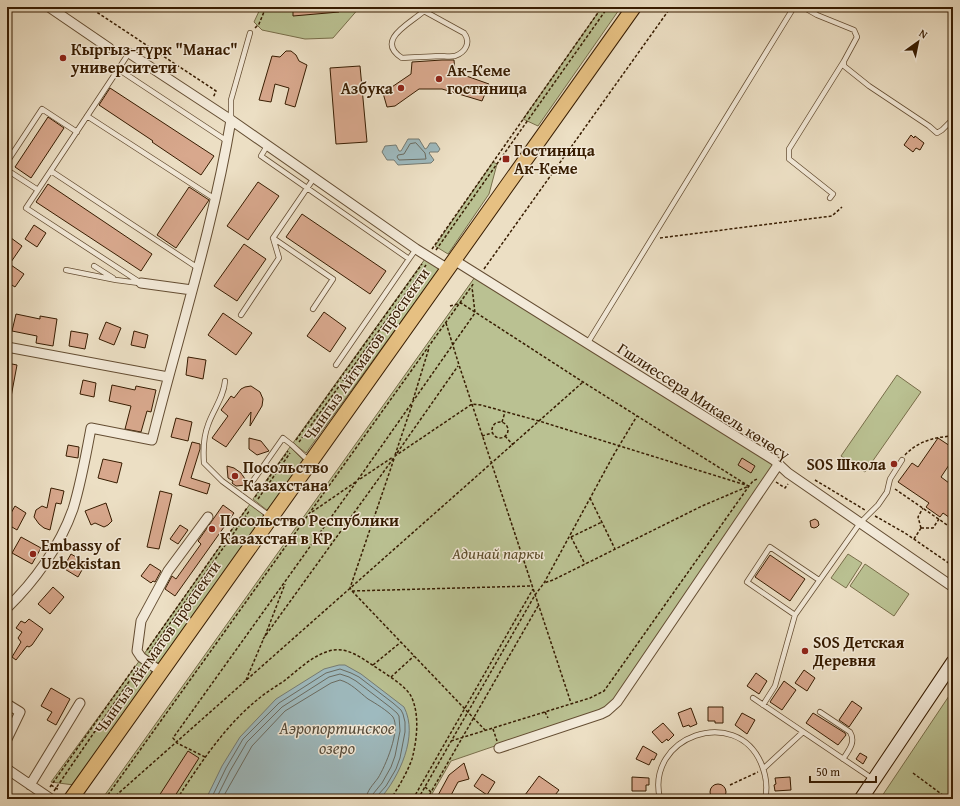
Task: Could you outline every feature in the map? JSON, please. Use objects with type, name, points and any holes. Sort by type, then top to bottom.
[{"type":"main road","name":"Чынгыз Айтматов проспекти","points":[[70,799],[634,7]]},
{"type":"main road","points":[[861,799],[953,662]]},
{"type":"street","points":[[49,7],[109,48]]},
{"type":"street","name":"Гшлиессера Микаель көчөсү","points":[[129,53],[231,120],[416,249],[429,257],[451,264],[587,344],[774,460],[788,473],[953,587]]},
{"type":"street","points":[[7,608],[27,587],[64,530],[79,490],[91,428],[152,440],[215,200],[231,120]]},
{"type":"street","points":[[141,283],[192,290]]},
{"type":"street","points":[[7,347],[168,377]]},
{"type":"street","points":[[499,748],[601,714],[617,702],[778,465]]},
{"type":"street","points":[[161,672],[143,658],[137,651],[141,621],[168,571],[208,517]]},
{"type":"street","points":[[30,785],[80,703]]},
{"type":"street","points":[[7,704],[20,712],[7,739]]},
{"type":"street","points":[[7,769],[48,797]]},
{"type":"lane","points":[[587,344],[794,7]]},
{"type":"lane","points":[[803,7],[817,15],[854,30],[857,37],[844,61],[789,150],[788,159],[833,194],[830,198]]},
{"type":"lane","points":[[424,9],[464,32],[468,41],[467,47],[462,52],[454,56],[402,58],[395,54],[391,42],[393,37],[424,9]]},
{"type":"lane","points":[[231,120],[231,100],[250,33]]},
{"type":"lane","points":[[129,53],[26,208],[141,283]]},
{"type":"lane","points":[[844,61],[844,66],[869,86],[929,126],[937,133],[953,120]]},
{"type":"lane","points":[[118,70],[228,141]]},
{"type":"lane","points":[[7,162],[42,109],[77,132]]},
{"type":"lane","points":[[87,116],[215,200]]},
{"type":"lane","points":[[267,146],[261,156],[409,259]]},
{"type":"lane","points":[[7,170],[38,190]]},
{"type":"lane","points":[[51,171],[198,268]]},
{"type":"lane","points":[[242,315],[279,258],[274,238],[314,178]]},
{"type":"lane","points":[[274,238],[332,279],[313,309]]},
{"type":"lane","points":[[336,364],[416,249]]},
{"type":"lane","points":[[94,266],[116,280]]},
{"type":"lane","points":[[66,270],[116,280],[141,283]]},
{"type":"lane","points":[[225,381],[225,390],[207,426],[203,444],[204,463],[222,481],[271,517]]},
{"type":"lane","points":[[250,485],[283,438],[310,462]]},
{"type":"lane","points":[[763,705],[775,686],[795,615],[860,523],[878,505],[887,492],[890,479],[902,460]]},
{"type":"lane","points":[[795,615],[747,582],[770,547],[819,580]]},
{"type":"lane","points":[[753,698],[874,780]]},
{"type":"lane","points":[[820,712],[850,732],[852,736],[853,742],[843,759]]},
{"type":"lane","points":[[660,799],[658,792],[658,779],[668,754],[677,745],[688,738],[701,733],[714,732],[739,739],[750,747],[758,757],[767,781],[765,799]]},
{"type":"lane","points":[[763,769],[803,732]]},
{"type":"path","points":[[89,7],[216,91],[209,106]]},
{"type":"path","points":[[250,33],[259,24],[266,7]]},
{"type":"path","points":[[56,788],[143,658],[293,446],[415,281],[429,257],[602,7]]},
{"type":"path","points":[[48,797],[52,785],[411,278],[429,257],[608,7]]},
{"type":"path","points":[[483,271],[671,7]]},
{"type":"path","points":[[652,239],[832,216],[842,207]]},
{"type":"path","points":[[411,278],[415,281]]},
{"type":"path","points":[[106,799],[476,280]]},
{"type":"path","points":[[205,757],[177,743],[173,738],[475,313],[472,287]]},
{"type":"path","points":[[450,306],[461,303]]},
{"type":"path","points":[[461,303],[583,382],[749,486]]},
{"type":"path","points":[[446,323],[531,586],[571,704]]},
{"type":"path","points":[[350,588],[395,456],[430,346]]},
{"type":"path","points":[[263,639],[459,365]]},
{"type":"path","points":[[112,799],[583,382]]},
{"type":"path","points":[[310,513],[472,404],[539,421],[749,486]]},
{"type":"path","points":[[502,422],[505,412]]},
{"type":"path","points":[[418,799],[535,595],[544,583],[637,416]]},
{"type":"path","points":[[492,433],[493,425],[498,422],[502,422]]},
{"type":"path","points":[[502,422],[508,429],[505,436]]},
{"type":"path","points":[[482,436],[492,433]]},
{"type":"path","points":[[492,433],[498,438],[505,436]]},
{"type":"path","points":[[505,436],[513,445]]},
{"type":"path","points":[[902,460],[908,452],[922,442],[937,436],[953,436]]},
{"type":"path","points":[[774,481],[785,488],[788,484]]},
{"type":"path","points":[[889,484],[953,528]]},
{"type":"path","points":[[544,583],[615,550],[702,506],[749,486]]},
{"type":"path","points":[[451,741],[598,695],[607,689],[749,486]]},
{"type":"path","points":[[590,498],[615,550]]},
{"type":"path","points":[[914,539],[921,528],[918,517],[923,508]]},
{"type":"path","points":[[921,528],[933,528],[939,519]]},
{"type":"path","points":[[570,537],[602,522]]},
{"type":"path","points":[[570,537],[585,564]]},
{"type":"path","points":[[246,681],[286,580]]},
{"type":"path","points":[[352,591],[531,586]]},
{"type":"path","points":[[350,588],[485,731]]},
{"type":"path","points":[[413,799],[533,589]]},
{"type":"path","points":[[427,799],[538,606]]},
{"type":"path","points":[[374,666],[400,642]]},
{"type":"path","points":[[177,799],[205,757],[232,723],[256,700],[315,658],[328,651],[339,649],[350,652],[391,677],[411,695],[416,708],[415,739],[412,758],[391,799]]},
{"type":"path","points":[[391,677],[414,656]]},
{"type":"path","points":[[545,712],[548,718]]},
{"type":"path","points":[[493,728],[499,748]]},
{"type":"path","points":[[730,785],[763,769]]},
{"type":"path","points":[[913,773],[948,799]]},
{"type":"path","points":[[52,785],[60,790]]},
{"type":"path","points":[[425,787],[432,792]]},
{"type":"path","points":[[702,799],[709,796]]},
{"type":"path","points":[[729,796],[733,799]]},
{"type":"green space","points":[[261,7],[360,7],[333,38],[305,39],[262,30],[254,22]]},
{"type":"green space","points":[[602,7],[621,7],[538,126],[523,119]]},
{"type":"green space","points":[[493,162],[497,164],[489,194],[448,254],[435,246]]},
{"type":"green space","points":[[425,259],[439,269],[306,453],[293,443]]},
{"type":"green space","name":"Адинай паркы","points":[[475,277],[771,461],[773,465],[772,469],[616,698],[603,709],[451,761],[429,799],[102,799]]},
{"type":"green space","points":[[897,375],[921,392],[865,472],[841,456]]},
{"type":"green space","points":[[290,447],[304,461],[268,511],[253,499]]},
{"type":"green space","points":[[250,504],[265,516],[159,664],[144,654]]},
{"type":"green space","points":[[848,554],[862,563],[846,588],[831,578]]},
{"type":"green space","points":[[865,564],[909,594],[894,616],[850,586]]},
{"type":"green space","points":[[140,660],[156,672],[74,785],[51,782]]},
{"type":"green space","points":[[953,690],[953,799],[880,799]]},
{"type":"water","points":[[408,139],[419,139],[425,149],[430,143],[436,143],[440,149],[438,152],[429,153],[434,160],[431,163],[398,165],[394,160],[387,160],[382,152],[385,146],[396,145],[399,151],[401,151]]},
{"type":"water","name":"Аэропортинское озеро","points":[[345,665],[361,674],[404,707],[408,718],[409,731],[405,756],[394,779],[380,799],[206,799],[222,766],[240,737],[276,699],[324,669]]},
{"type":"building","points":[[293,7],[338,7],[339,12],[293,16]]},
{"type":"building","points":[[286,51],[291,51],[296,55],[299,61],[307,65],[295,107],[285,104],[289,88],[275,84],[271,102],[259,100],[272,56],[280,57]]},
{"type":"building","name":"Ак-Кеме гостиница","points":[[454,60],[455,72],[489,84],[482,101],[442,89],[419,89],[395,106],[387,107],[383,93],[411,74],[412,62]]},
{"type":"building","points":[[360,66],[367,142],[336,144],[330,68]]},
{"type":"building","points":[[110,88],[214,156],[201,175],[99,105]]},
{"type":"building","points":[[48,117],[64,128],[31,178],[15,167]]},
{"type":"building","points":[[911,135],[914,138],[915,136],[924,143],[920,150],[916,148],[913,152],[904,145]]},
{"type":"building","points":[[258,182],[279,196],[248,240],[227,226]]},
{"type":"building","points":[[48,184],[152,254],[141,271],[36,202]]},
{"type":"building","points":[[189,187],[209,200],[176,248],[157,235]]},
{"type":"building","points":[[302,214],[386,271],[370,294],[286,237]]},
{"type":"building","points":[[34,225],[46,233],[37,247],[25,239]]},
{"type":"building","points":[[7,235],[22,246],[11,262],[7,259]]},
{"type":"building","points":[[244,244],[266,259],[237,301],[214,286]]},
{"type":"building","points":[[11,265],[24,274],[15,287],[7,282],[7,271]]},
{"type":"building","points":[[324,312],[346,328],[330,352],[307,336]]},
{"type":"building","points":[[223,313],[252,333],[236,355],[208,335]]},
{"type":"building","points":[[16,314],[40,319],[40,316],[57,319],[53,346],[36,343],[37,336],[12,331]]},
{"type":"building","points":[[106,322],[121,328],[114,345],[99,339]]},
{"type":"building","points":[[71,331],[88,334],[85,349],[69,346]]},
{"type":"building","points":[[134,331],[148,335],[145,348],[131,345]]},
{"type":"building","points":[[188,357],[206,360],[203,379],[186,375]]},
{"type":"building","points":[[7,363],[17,365],[11,397],[7,397]]},
{"type":"building","points":[[83,380],[96,383],[94,397],[80,394]]},
{"type":"building","points":[[112,385],[135,390],[136,386],[156,390],[151,412],[147,411],[141,432],[125,429],[131,406],[109,401]]},
{"type":"building","points":[[251,386],[260,392],[263,399],[262,406],[250,426],[251,412],[226,447],[212,438],[228,416],[221,410],[231,396],[234,398],[241,389]]},
{"type":"building","points":[[176,418],[192,422],[188,441],[171,437]]},
{"type":"building","points":[[249,438],[261,441],[269,451],[257,455],[249,449]]},
{"type":"building","points":[[938,438],[953,448],[953,459],[941,477],[953,486],[953,520],[943,513],[940,517],[926,507],[929,503],[898,482],[912,463],[918,467]]},
{"type":"building","points":[[192,442],[200,444],[200,449],[191,478],[210,484],[207,494],[179,485]]},
{"type":"building","points":[[68,445],[79,447],[78,458],[66,456]]},
{"type":"building","points":[[742,458],[755,466],[751,473],[738,465]]},
{"type":"building","points":[[103,459],[122,463],[117,483],[98,478]]},
{"type":"building","name":"Посольство Казахстана","points":[[227,466],[234,468],[241,473],[245,479],[246,485],[236,486],[232,483],[233,481],[228,478]]},
{"type":"building","points":[[51,488],[64,491],[61,504],[56,503],[50,530],[39,524],[34,517],[36,510],[42,506],[47,508]]},
{"type":"building","points":[[160,491],[172,494],[159,549],[147,547]]},
{"type":"building","points":[[106,503],[112,521],[104,527],[95,523],[91,525],[85,511]]},
{"type":"building","points":[[223,505],[234,513],[175,596],[165,589],[172,576],[176,579],[201,544],[198,541]]},
{"type":"building","points":[[15,506],[26,513],[17,530],[7,524],[7,520]]},
{"type":"building","points":[[815,519],[818,521],[819,525],[814,528],[811,527],[810,521]]},
{"type":"building","points":[[180,525],[188,530],[178,544],[170,539]]},
{"type":"building","points":[[21,537],[41,548],[32,564],[12,553]]},
{"type":"building","points":[[71,554],[86,563],[78,577],[63,568]]},
{"type":"building","points":[[770,555],[805,579],[790,601],[755,577]]},
{"type":"building","points":[[150,564],[161,571],[155,582],[153,581],[151,583],[141,576]]},
{"type":"building","points":[[53,587],[64,597],[50,614],[38,604]]},
{"type":"building","points":[[29,619],[43,629],[32,645],[29,647],[27,646],[16,660],[12,657],[21,642],[18,638],[22,632],[16,628],[21,621],[25,623]]},
{"type":"building","points":[[804,670],[815,678],[807,691],[795,683]]},
{"type":"building","points":[[756,673],[767,681],[759,694],[747,686]]},
{"type":"building","points":[[784,681],[796,690],[782,710],[770,702]]},
{"type":"building","points":[[51,688],[70,699],[56,725],[47,720],[52,712],[41,706]]},
{"type":"building","points":[[852,701],[862,708],[849,727],[839,720]]},
{"type":"building","points":[[708,707],[723,707],[723,723],[708,721]]},
{"type":"building","points":[[691,708],[697,724],[690,727],[689,725],[683,727],[678,713]]},
{"type":"building","points":[[742,713],[755,720],[747,734],[735,725]]},
{"type":"building","points":[[813,713],[845,733],[846,735],[838,745],[806,723]]},
{"type":"building","points":[[663,723],[674,735],[668,741],[667,739],[662,743],[652,732]]},
{"type":"building","points":[[643,746],[657,754],[649,765],[636,759]]},
{"type":"building","points":[[188,751],[199,758],[173,799],[157,799]]},
{"type":"building","points":[[860,753],[867,757],[863,764],[856,759]]},
{"type":"building","points":[[464,763],[469,779],[458,782],[449,799],[436,799],[449,775]]},
{"type":"building","points":[[482,774],[495,782],[487,795],[474,786]]},
{"type":"building","points":[[539,776],[559,790],[552,799],[522,799]]},
{"type":"building","points":[[632,777],[649,778],[649,785],[646,785],[646,791],[632,791]]},
{"type":"building","points":[[790,777],[791,790],[775,791],[775,778]]},
{"type":"building","points":[[718,784],[725,789],[726,792],[721,799],[718,800],[711,795],[710,792],[715,785]]},
{"type":"place","name":"Кыргыз-түрк \"Манас\" университети","points":[[63,58]]},
{"type":"place","name":"Ак-Кеме гостиница","points":[[439,79]]},
{"type":"place","name":"Азбука","points":[[401,88]]},
{"type":"place","name":"Гостиница Ак-Кеме","points":[[506,159]]},
{"type":"place","name":"SOS Школа","points":[[894,464]]},
{"type":"place","name":"Посольство Казахстана","points":[[235,476]]},
{"type":"place","name":"Посольство Республики Казахстан в КР","points":[[212,529]]},
{"type":"place","name":"Embassy of Uzbekistan","points":[[33,554]]},
{"type":"place","name":"SOS Детская Деревня","points":[[805,651]]}]
